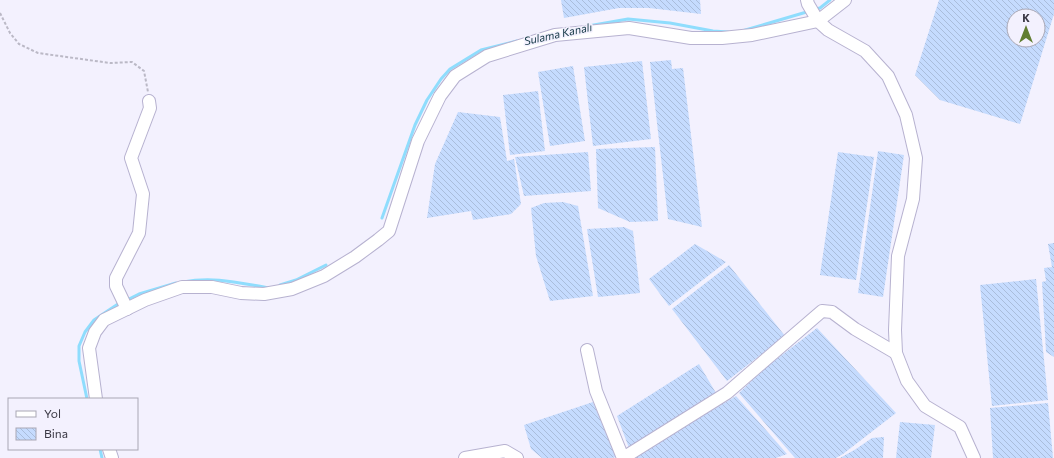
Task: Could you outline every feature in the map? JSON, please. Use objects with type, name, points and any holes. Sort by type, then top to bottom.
[{"type":"street","points":[[96,398],[90,348],[95,332],[104,320],[145,300],[182,287],[212,287],[242,293],[256,294],[292,289],[324,276],[355,257],[389,231],[418,141],[440,96],[455,76],[487,56],[555,35],[629,28],[690,38],[722,38],[752,35],[818,22],[846,0]]},
{"type":"street","points":[[808,2],[818,22],[828,30],[865,51],[888,76],[906,115],[916,158],[913,199],[898,256],[895,330],[896,353],[907,381],[924,406],[960,427],[974,458]]},
{"type":"street","points":[[127,309],[116,286],[116,278],[139,233],[143,194],[131,158],[150,108],[149,101]]},
{"type":"street","points":[[587,350],[596,391],[623,458],[727,393],[822,311],[832,312],[854,329],[896,353]]},
{"type":"street","points":[[465,458],[505,451],[517,458]]},
{"type":"path","points":[[0,13],[10,33],[19,44],[38,53],[110,63],[132,62],[144,71],[149,101]]},
{"type":"building","points":[[561,0],[700,0],[701,14],[649,8],[619,8],[564,18]]},
{"type":"building","points":[[939,0],[1054,0],[1054,14],[1046,40],[1046,8],[1006,8],[1006,48],[1043,48],[1020,124],[940,100],[915,75]]},
{"type":"building","points":[[671,60],[672,69],[683,68],[702,227],[668,219],[650,62]]},
{"type":"building","points":[[642,61],[651,139],[593,146],[584,67]]},
{"type":"building","points":[[573,66],[585,141],[550,146],[538,72]]},
{"type":"building","points":[[538,91],[545,151],[510,155],[503,95]]},
{"type":"building","points":[[458,112],[500,117],[507,161],[514,159],[521,204],[511,214],[473,220],[471,211],[427,218],[435,164]]},
{"type":"building","points":[[655,147],[658,221],[630,222],[598,208],[596,149]]},
{"type":"building","points":[[878,151],[904,155],[883,297],[858,293]]},
{"type":"building","points":[[588,152],[591,191],[524,196],[515,157]]},
{"type":"building","points":[[838,152],[874,157],[856,280],[820,275]]},
{"type":"building","points":[[563,202],[578,206],[593,296],[550,301],[536,256],[531,208],[544,203]]},
{"type":"building","points":[[624,227],[633,231],[640,293],[598,297],[587,229]]},
{"type":"building","points":[[1054,243],[1054,357],[1046,352],[1042,282],[1046,281],[1044,268],[1052,267],[1048,244]]},
{"type":"building","points":[[695,244],[726,262],[669,306],[649,279]]},
{"type":"building","points":[[729,265],[785,336],[727,381],[672,309]]},
{"type":"building","points":[[1036,279],[1048,400],[992,406],[980,285]]},
{"type":"building","points":[[817,328],[896,413],[836,458],[795,458],[739,393],[765,368]]},
{"type":"building","points":[[699,364],[716,393],[629,448],[617,416]]},
{"type":"building","points":[[736,396],[787,454],[776,458],[636,458],[635,456]]},
{"type":"building","points":[[593,402],[616,457],[542,458],[531,449],[524,425]]},
{"type":"building","points":[[1048,403],[1053,458],[993,458],[990,408]]},
{"type":"building","points":[[900,422],[935,425],[931,458],[896,458]]},
{"type":"building","points":[[884,437],[883,458],[840,458],[872,438]]},
{"type":"waterway","name":"Sulama Kanalı","points":[[815,9],[820,8],[830,0]]},
{"type":"waterway","name":"Sulama Kanalı","points":[[742,31],[810,11]]},
{"type":"waterway","name":"Sulama Kanalı","points":[[588,26],[628,19],[670,23],[713,31],[728,32]]},
{"type":"waterway","name":"Sulama Kanalı","points":[[382,218],[415,125],[427,100],[441,79],[450,69],[481,50],[517,41]]},
{"type":"waterway","name":"Sulama Kanalı","points":[[280,285],[296,280],[326,265]]},
{"type":"waterway","name":"Sulama Kanalı","points":[[183,282],[194,280],[216,280],[269,288]]},
{"type":"waterway","name":"Sulama Kanalı","points":[[127,300],[139,294],[176,283]]},
{"type":"waterway","name":"Sulama Kanalı","points":[[87,398],[79,361],[79,346],[85,332],[94,320],[121,302]]},
{"type":"waterway","name":"Sulama Kanalı","points":[[100,450],[102,458]]}]
